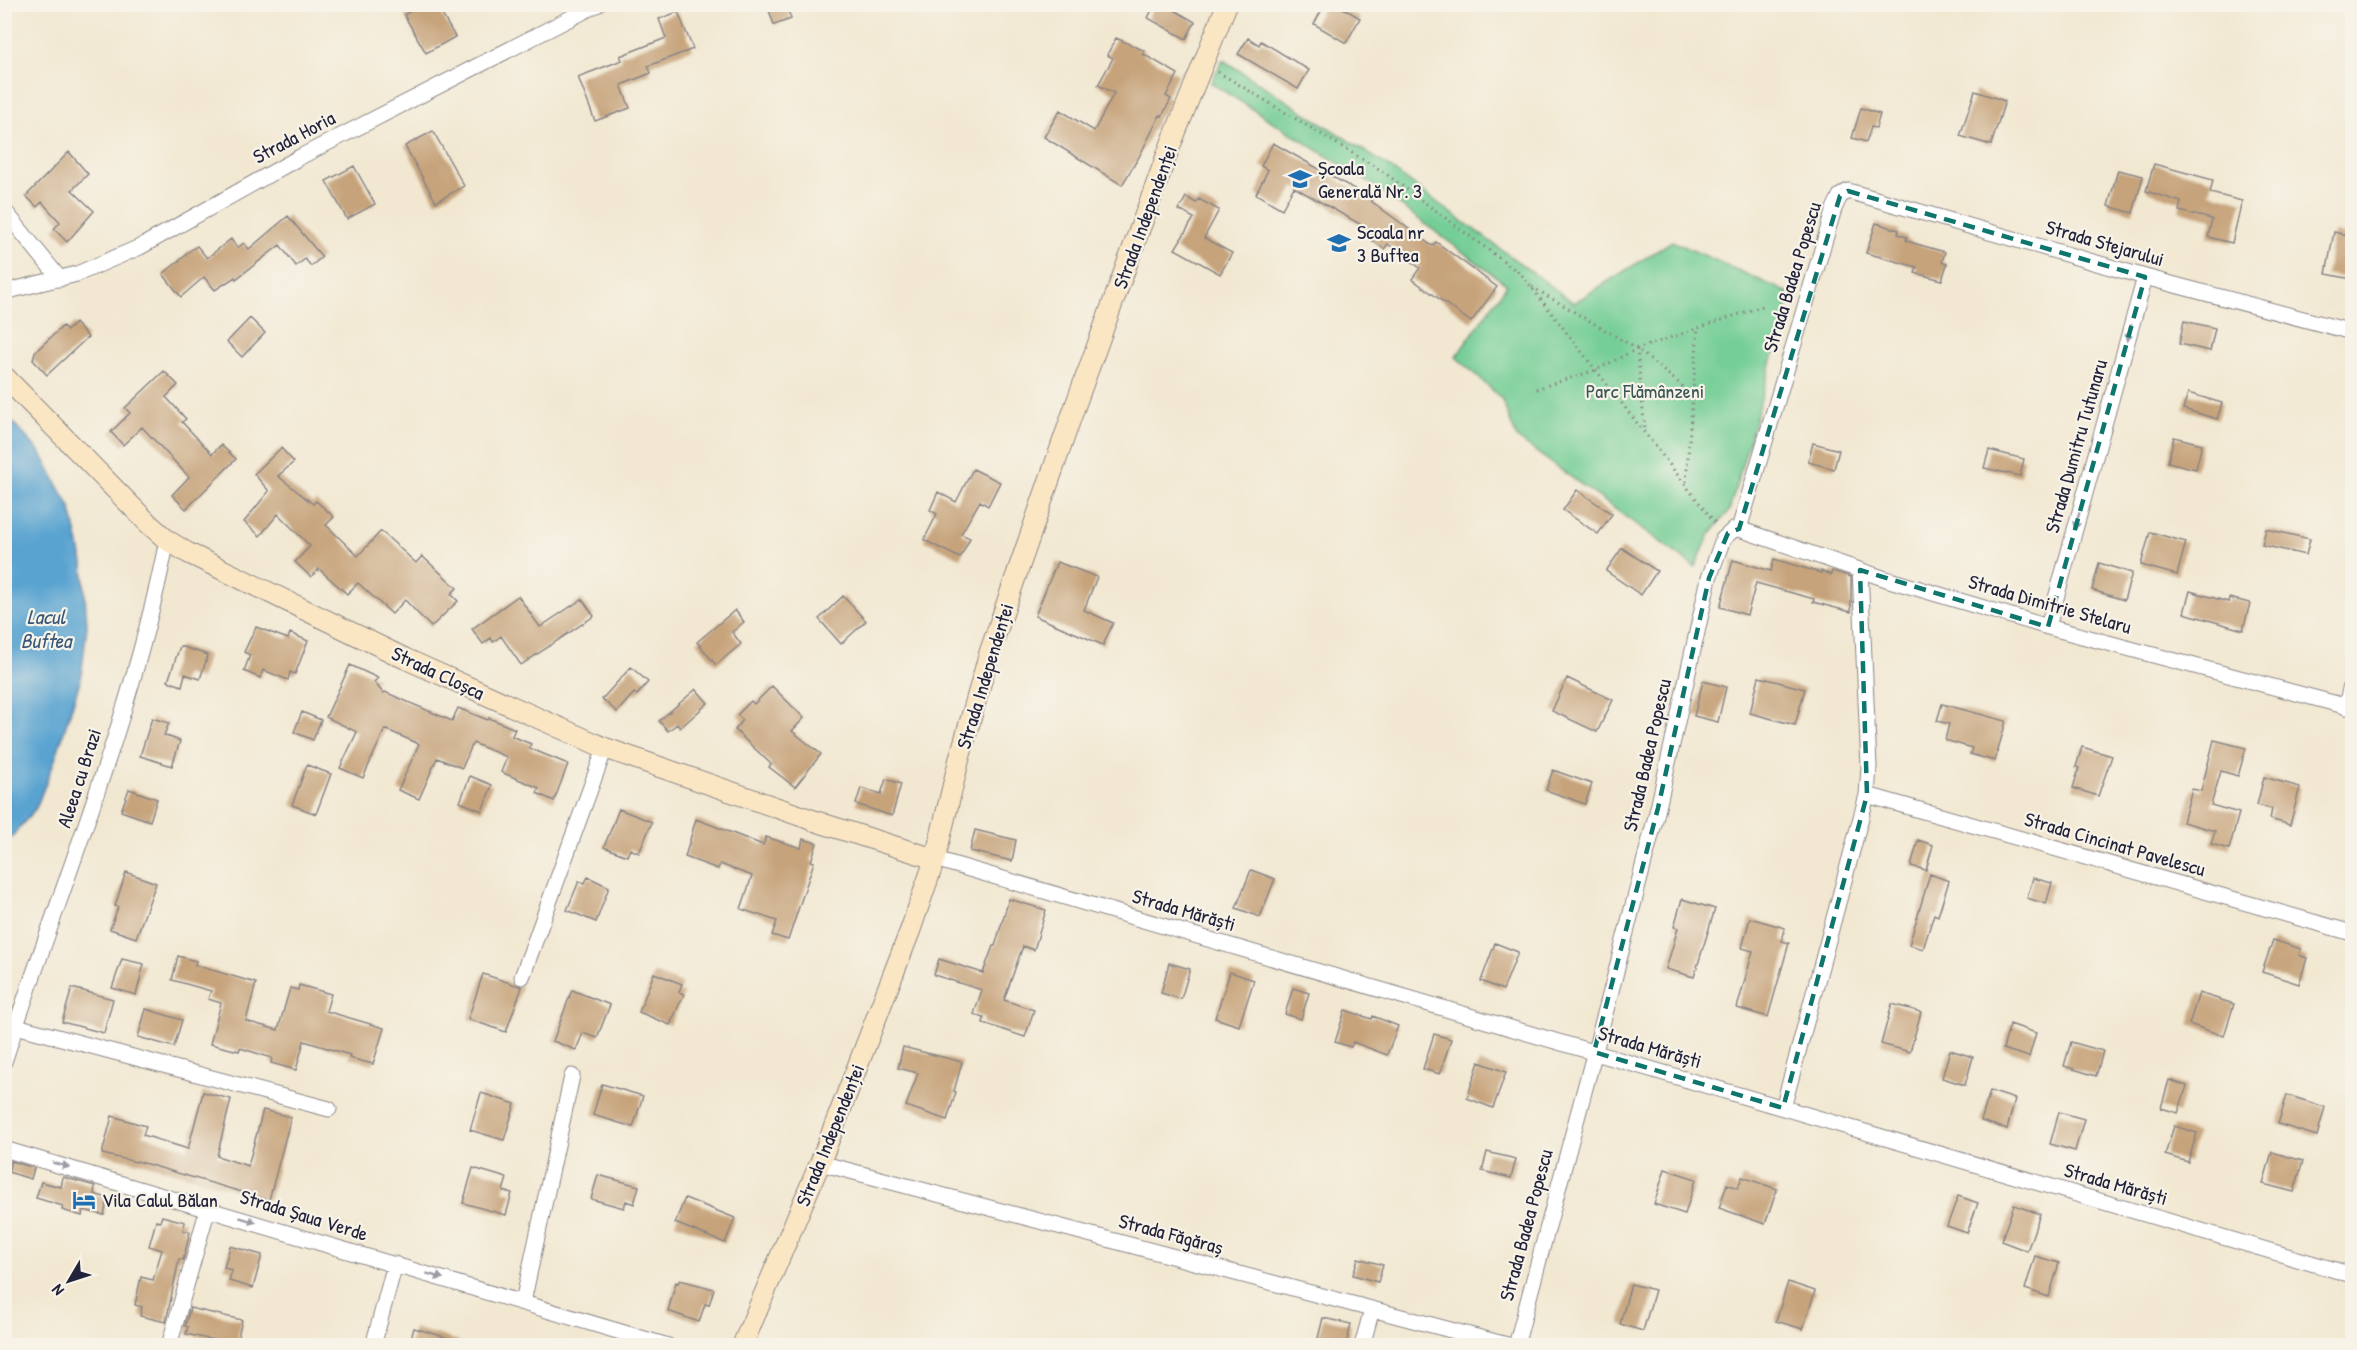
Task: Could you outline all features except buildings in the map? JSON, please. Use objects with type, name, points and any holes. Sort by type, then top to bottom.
[{"type":"street","name":"Strada Horia","points":[[4,292],[60,279],[140,247],[311,152],[598,4]]},
{"type":"street","name":"Strada Independenței","points":[[742,1346],[820,1163],[936,859],[959,760],[990,651],[1078,398],[1169,150],[1227,4]]},
{"type":"street","name":"Strada Stejarului","points":[[1848,191],[2145,277],[2352,332]]},
{"type":"street","name":"Strada Badea Popescu","points":[[1740,528],[1834,209],[1840,196],[1848,191]]},
{"type":"street","points":[[4,210],[60,279]]},
{"type":"street","name":"Strada Dumitru Tutunaru","points":[[2048,627],[2145,277]]},
{"type":"street","name":"Strada Cloșca","points":[[4,376],[167,540],[212,565],[406,659],[605,748],[824,824],[936,859]]},
{"type":"street","points":[[1723,539],[1733,530],[1740,528]]},
{"type":"street","name":"Strada Dimitrie Stelaru","points":[[1740,528],[1860,570],[2048,627],[2349,707]]},
{"type":"street","name":"Strada Badea Popescu","points":[[1516,1346],[1658,808],[1709,578],[1723,539]]},
{"type":"street","name":"Aleea cu Brazi","points":[[4,1062],[108,761],[148,623],[167,540]]},
{"type":"street","points":[[1783,1108],[1867,795],[1869,767],[1860,570]]},
{"type":"street","points":[[2349,707],[2352,680]]},
{"type":"street","points":[[522,976],[605,748]]},
{"type":"street","name":"Strada Cincinat Pavelescu","points":[[1867,795],[2352,933]]},
{"type":"street","name":"Strada Mărăști","points":[[936,859],[2352,1275]]},
{"type":"street","points":[[16,1026],[329,1109]]},
{"type":"street","points":[[523,1302],[572,1076]]},
{"type":"street","name":"Strada Șaua Verde","points":[[4,1149],[668,1346]]},
{"type":"street","name":"Strada Făgăraș","points":[[820,1163],[1511,1346]]},
{"type":"street","points":[[169,1346],[208,1208]]},
{"type":"street","points":[[373,1346],[395,1264]]},
{"type":"street","points":[[1362,1346],[1372,1309]]},
{"type":"path","points":[[1203,63],[1382,171],[1521,274],[1716,523],[1723,539]]},
{"type":"path","points":[[1530,286],[1637,349],[1692,394]]},
{"type":"path","points":[[1536,389],[1596,370],[1637,349],[1766,305]]},
{"type":"path","points":[[1685,484],[1698,328]]},
{"type":"path","points":[[1637,349],[1645,432]]},
{"type":"highlighted area","points":[[1848,191],[2145,277],[2048,627],[1860,570],[1867,795],[1783,1108],[1594,1052],[1658,808],[1709,578],[1728,533],[1739,529],[1840,196]]},
{"type":"green space","name":"Parc Flămânzeni","points":[[1223,60],[1385,164],[1574,303],[1672,241],[1791,294],[1729,511],[1710,534],[1695,567],[1517,438],[1501,398],[1456,357],[1507,285],[1373,185],[1211,83]]},
{"type":"water","name":"Lacul Buftea","points":[[5,414],[40,452],[71,509],[83,563],[87,626],[81,678],[56,757],[36,808],[5,845]]},
{"type":"place","name":"Școala Generală Nr. 3","points":[[1300,179]]},
{"type":"place","name":"Scoala nr 3 Buftea","points":[[1339,243]]},
{"type":"place","name":"Vila Calul Bălan","points":[[84,1200]]}]
